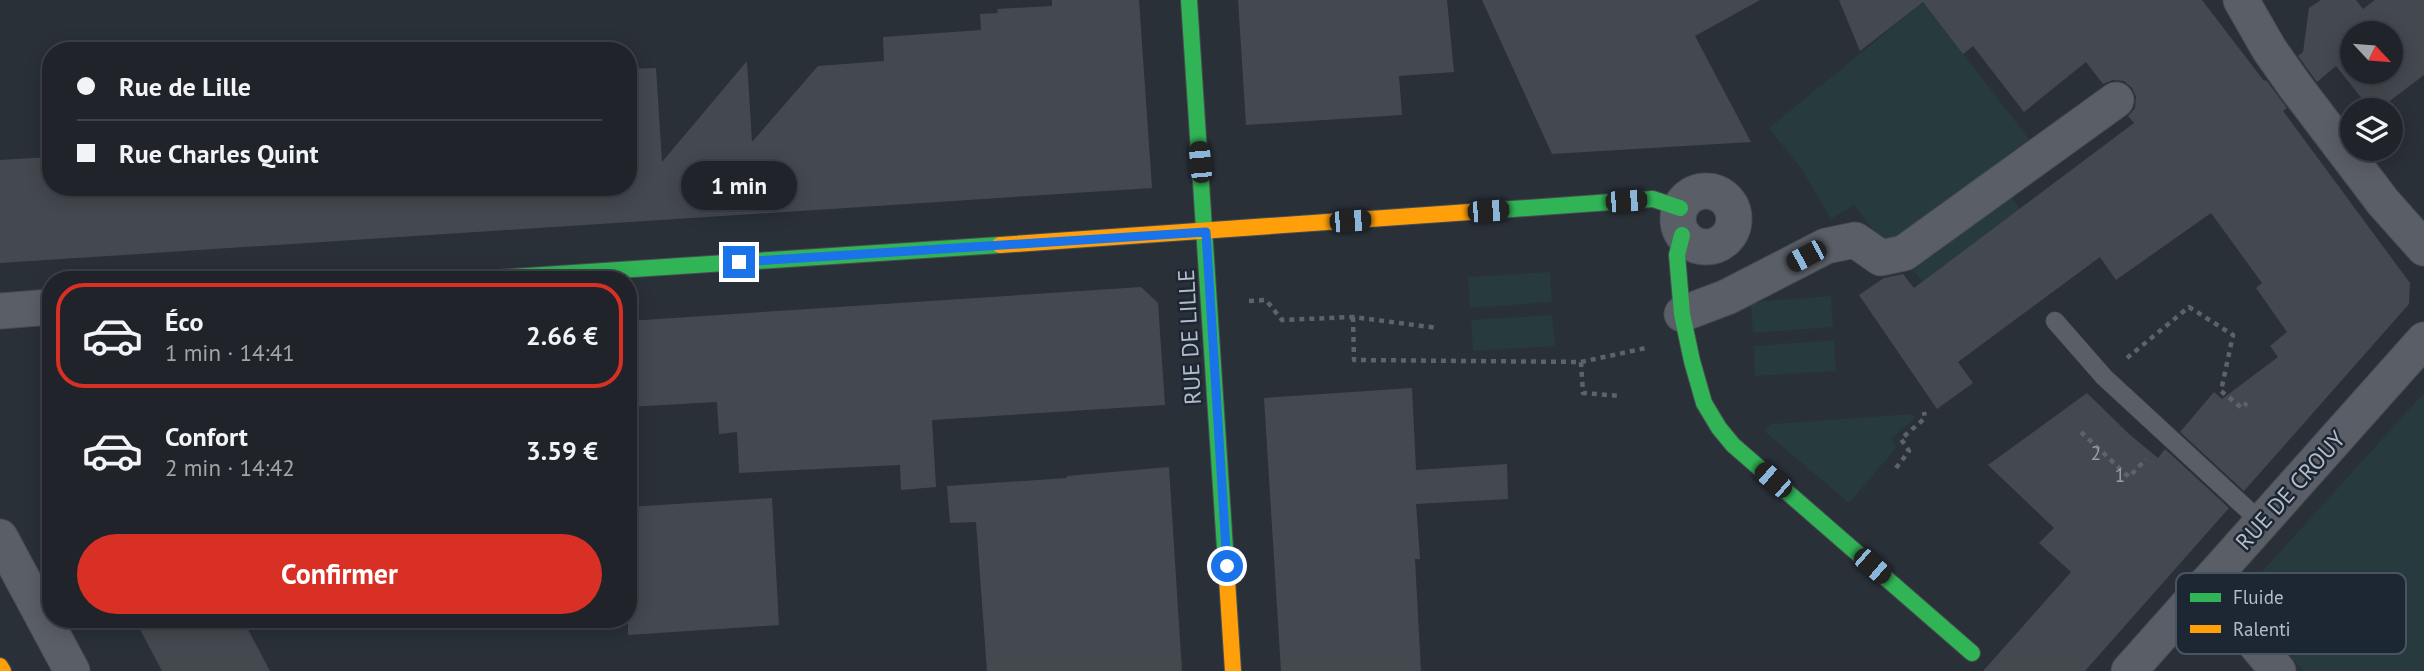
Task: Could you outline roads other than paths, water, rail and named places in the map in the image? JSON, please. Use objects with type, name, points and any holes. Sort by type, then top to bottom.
[{"type":"street","name":"RUE DE LILLE","points":[[1189,0],[1233,671]]},
{"type":"street","points":[[2255,6],[2269,49],[2383,202],[2424,248]]},
{"type":"street","points":[[1685,326],[1727,297],[1826,246],[1855,240],[1881,258],[1904,253],[2116,100]]},
{"type":"street","points":[[603,271],[1653,200],[1681,221],[1677,255],[1685,326],[1704,403],[1719,428],[1734,445],[1972,653]]},
{"type":"street","points":[[0,311],[42,308]]},
{"type":"street","name":"RUE DE CROUY","points":[[2216,573],[2424,340]]},
{"type":"street","points":[[0,537],[42,615]]},
{"type":"street","name":"RUE DE CROUY","points":[[2129,671],[2176,618]]},
{"type":"street","points":[[49,628],[72,671]]},
{"type":"street","points":[[2264,654],[2278,671]]},
{"type":"street","points":[[0,666],[3,671]]},
{"type":"lane","points":[[2055,321],[2104,377],[2261,522]]}]
